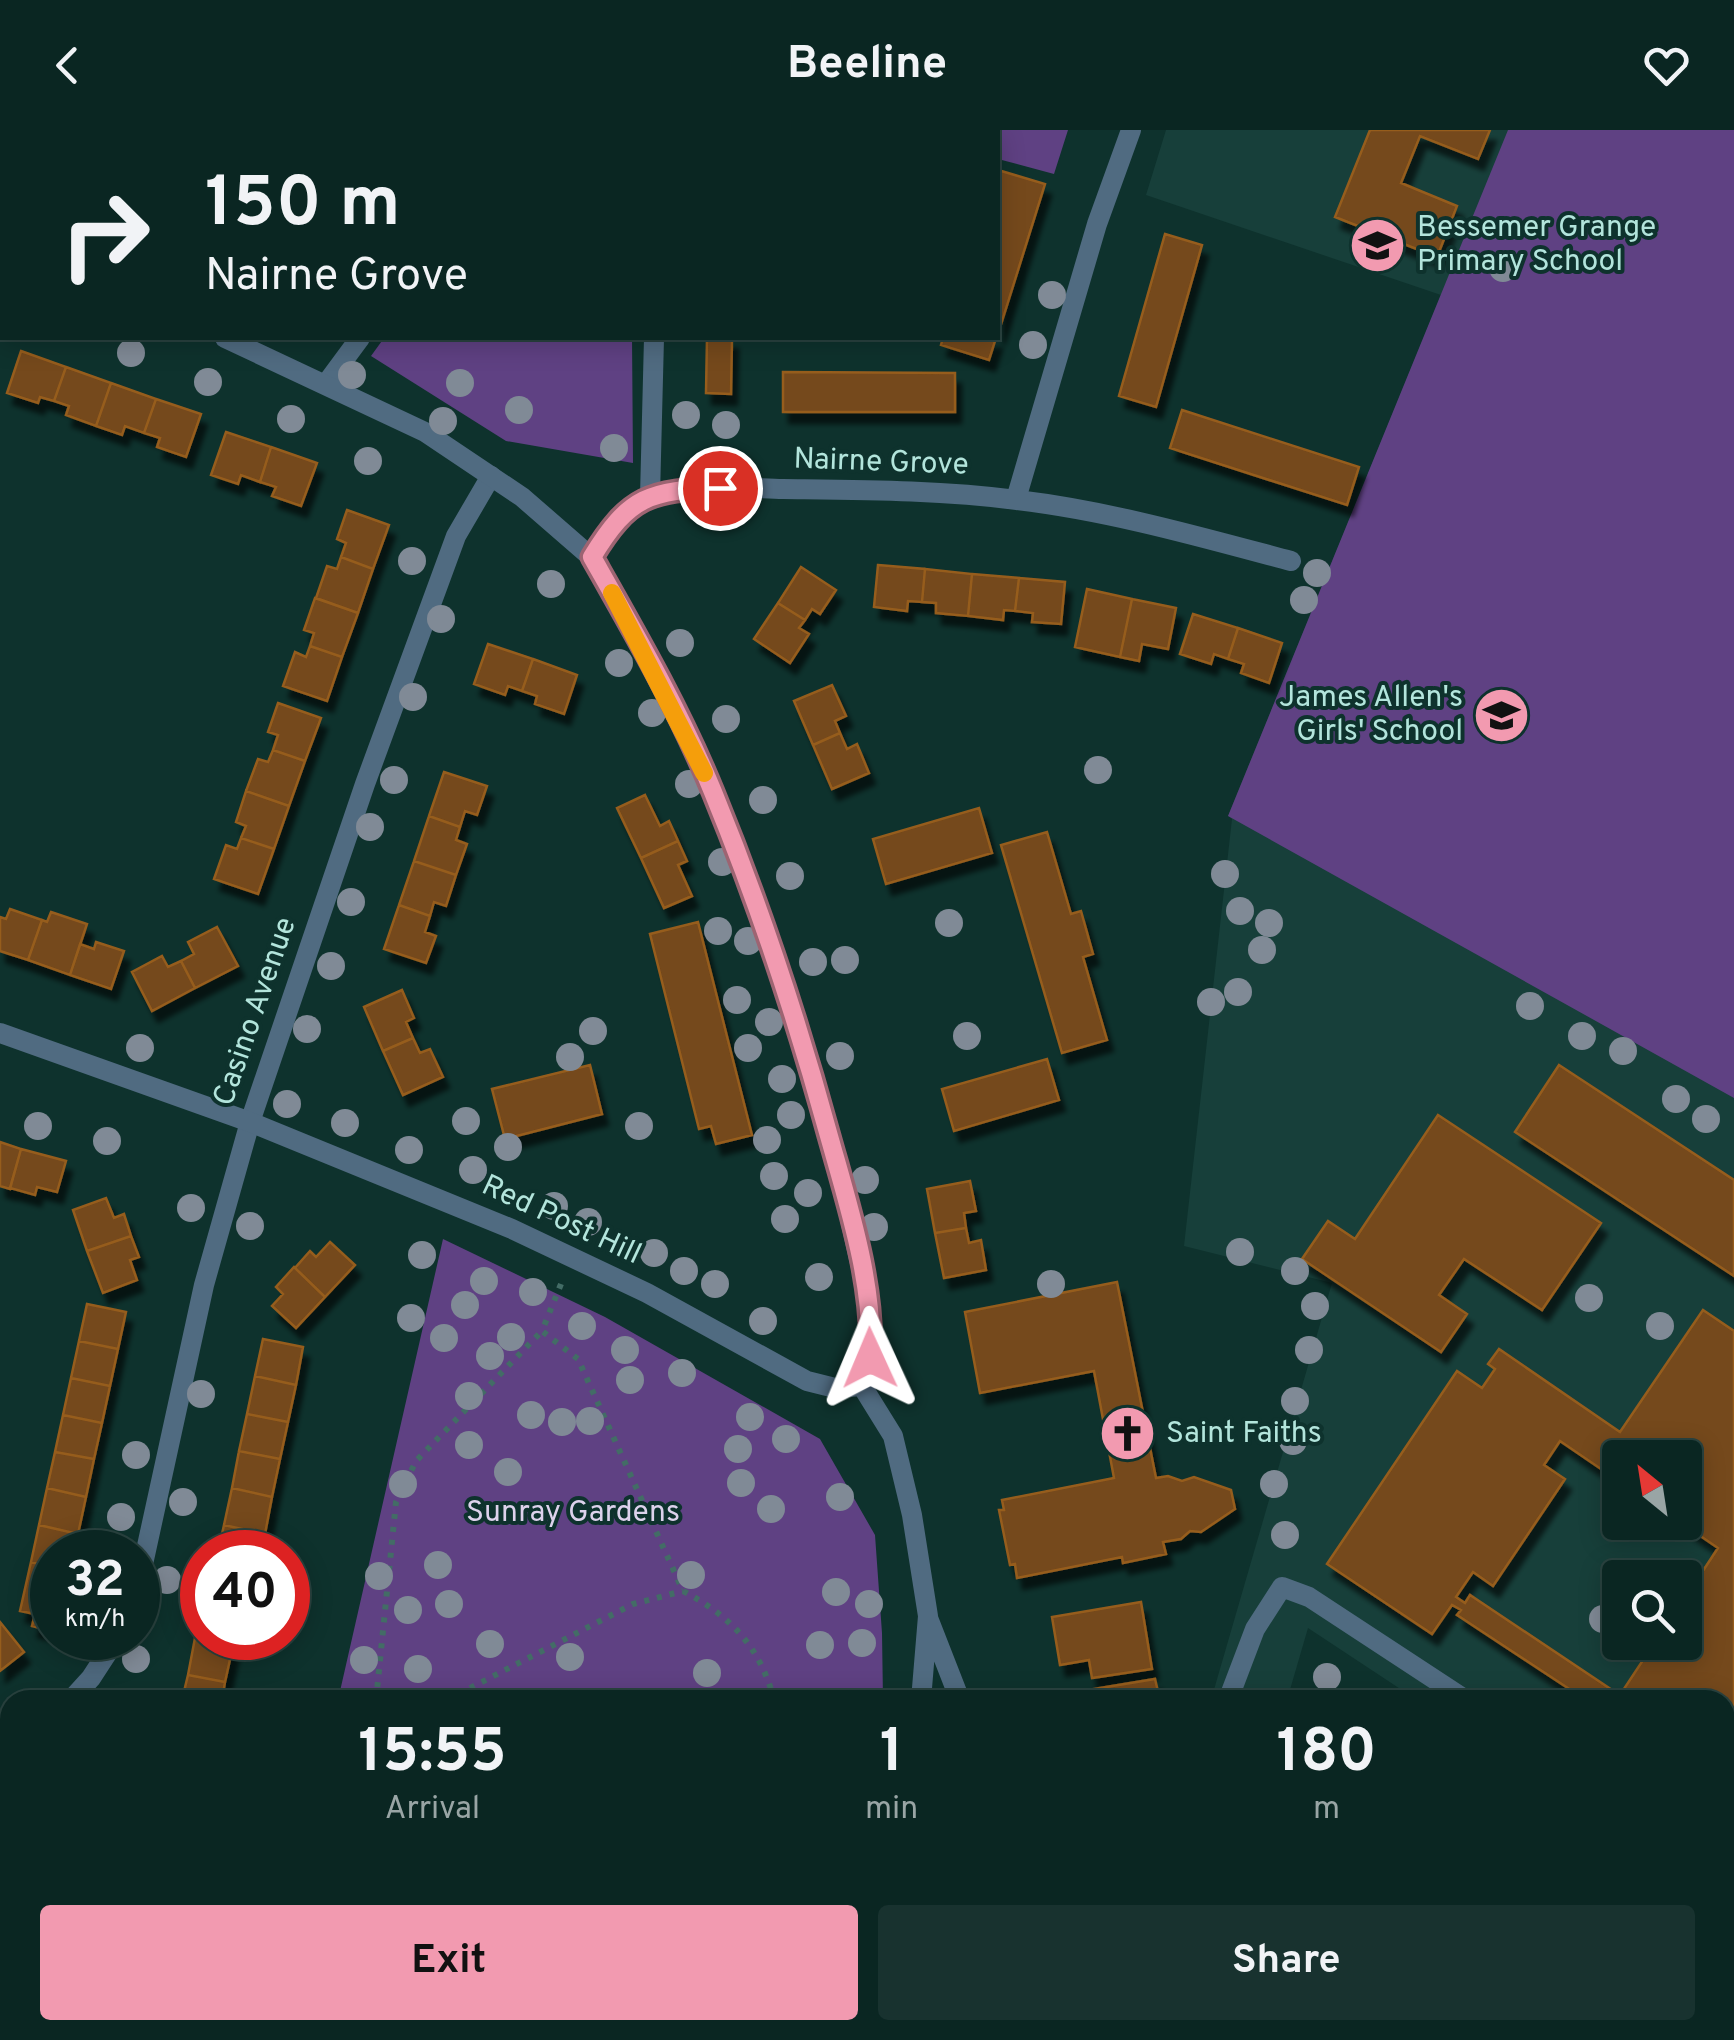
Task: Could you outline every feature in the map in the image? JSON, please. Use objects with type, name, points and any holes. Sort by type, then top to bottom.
[{"type":"street","points":[[1016,499],[1097,224],[1130,130]]},
{"type":"street","points":[[229,340],[425,432],[534,507],[592,557],[639,640],[712,789],[771,945],[835,1155],[872,1333],[862,1386],[894,1436],[901,1458],[928,1616],[956,1690]]},
{"type":"street","points":[[326,384],[359,340]]},
{"type":"street","points":[[592,557],[618,518],[650,496],[654,340]]},
{"type":"street","name":"Casino Avenue","points":[[150,1530],[204,1284],[250,1122],[365,784],[456,536],[490,476]]},
{"type":"street","name":"Nairne Grove","points":[[650,496],[691,489],[750,488],[886,490],[1016,499],[1130,519],[1291,561]]},
{"type":"street","name":"Red Post Hill","points":[[0,1033],[250,1122],[438,1198],[572,1256],[807,1380],[834,1388],[862,1386]]},
{"type":"street","points":[[1232,1690],[1256,1629],[1282,1586],[1309,1597],[1451,1690]]},
{"type":"street","points":[[923,1690],[928,1616]]},
{"type":"street","points":[[80,1690],[103,1660]]},
{"type":"path","points":[[377,1690],[396,1502],[416,1461],[542,1331],[572,1256]]},
{"type":"path","points":[[542,1331],[578,1359],[683,1591],[718,1609],[750,1644],[770,1690]]},
{"type":"path","points":[[467,1690],[633,1604],[683,1591]]},
{"type":"shaded area","points":[[1166,130],[1734,130],[1734,1690],[1402,1690],[1308,1628],[1290,1690],[1214,1690],[1332,1283],[1184,1246],[1232,819],[1228,816],[1441,295],[1146,195]]},
{"type":"green space","points":[[1000,130],[1068,130],[1054,174],[1000,160]]},
{"type":"green space","name":"James Allen's Girls' School","points":[[1508,130],[1734,130],[1734,1098],[1228,816]]},
{"type":"green space","points":[[383,340],[632,340],[633,463],[506,441],[371,356]]},
{"type":"green space","name":"Sunray Gardens","points":[[443,1239],[605,1317],[820,1439],[875,1535],[883,1690],[340,1690]]},
{"type":"building","points":[[1370,130],[1490,130],[1478,159],[1420,136],[1401,183],[1457,206],[1437,257],[1335,217]]},
{"type":"building","points":[[1000,171],[1045,184],[1000,328]]},
{"type":"building","points":[[1165,234],[1202,245],[1156,407],[1119,396]]},
{"type":"building","points":[[707,340],[732,340],[731,394],[706,393]]},
{"type":"building","points":[[942,340],[995,340],[989,360],[941,345]]},
{"type":"building","points":[[21,351],[66,367],[54,401],[40,397],[38,403],[7,393]]},
{"type":"building","points":[[66,367],[111,383],[96,426],[66,415],[69,406],[54,401]]},
{"type":"building","points":[[783,372],[955,373],[955,412],[783,412]]},
{"type":"building","points":[[111,383],[156,399],[144,433],[125,426],[122,435],[96,426]]},
{"type":"building","points":[[156,399],[201,414],[186,457],[157,447],[160,438],[144,433]]},
{"type":"building","points":[[1182,410],[1359,467],[1347,505],[1170,448]]},
{"type":"building","points":[[226,432],[271,447],[260,482],[241,475],[238,484],[211,475]]},
{"type":"building","points":[[271,447],[317,463],[301,506],[272,496],[276,487],[260,482]]},
{"type":"building","points":[[347,510],[389,525],[373,569],[341,557],[346,543],[337,539]]},
{"type":"building","points":[[341,557],[373,569],[358,613],[316,598],[327,566],[337,569]]},
{"type":"building","points":[[878,565],[925,569],[922,602],[908,601],[907,611],[874,607]]},
{"type":"building","points":[[801,567],[836,590],[820,614],[812,609],[805,620],[778,603]]},
{"type":"building","points":[[925,569],[972,574],[968,616],[936,613],[936,603],[922,602]]},
{"type":"building","points":[[972,574],[1019,578],[1015,611],[1004,610],[1003,620],[968,616]]},
{"type":"building","points":[[1019,578],[1065,582],[1061,624],[1032,622],[1033,613],[1015,611]]},
{"type":"building","points":[[1087,589],[1132,599],[1120,657],[1075,647]]},
{"type":"building","points":[[315,598],[358,613],[342,657],[310,646],[314,633],[304,630]]},
{"type":"building","points":[[1132,599],[1176,608],[1168,649],[1142,644],[1139,661],[1120,657]]},
{"type":"building","points":[[778,603],[805,620],[799,628],[809,634],[790,663],[754,639]]},
{"type":"building","points":[[1193,614],[1238,628],[1228,659],[1214,654],[1211,664],[1180,654]]},
{"type":"building","points":[[1238,628],[1282,643],[1269,683],[1241,673],[1244,664],[1228,659]]},
{"type":"building","points":[[488,644],[533,659],[522,691],[508,686],[505,695],[474,684]]},
{"type":"building","points":[[310,646],[342,657],[327,701],[283,686],[295,652],[306,657]]},
{"type":"building","points":[[533,659],[577,675],[564,714],[535,704],[537,696],[522,691]]},
{"type":"building","points":[[832,685],[846,716],[835,721],[840,733],[813,745],[794,701]]},
{"type":"building","points":[[278,703],[321,718],[305,761],[273,750],[278,735],[268,732]]},
{"type":"building","points":[[840,733],[847,749],[857,744],[869,773],[832,789],[813,745]]},
{"type":"building","points":[[273,750],[305,761],[289,806],[246,791],[258,759],[268,762]]},
{"type":"building","points":[[444,772],[487,786],[477,815],[465,811],[460,827],[429,816]]},
{"type":"building","points":[[246,791],[289,806],[274,849],[241,838],[246,826],[236,822]]},
{"type":"building","points":[[645,795],[660,826],[669,821],[678,841],[641,858],[617,808]]},
{"type":"building","points":[[979,808],[992,853],[886,884],[873,839]]},
{"type":"building","points":[[429,816],[460,827],[456,840],[467,844],[456,875],[414,861]]},
{"type":"building","points":[[1047,832],[1071,914],[1081,911],[1093,954],[1083,957],[1107,1040],[1062,1053],[1001,845]]},
{"type":"building","points":[[241,838],[274,849],[258,894],[214,879],[226,845],[237,849]]},
{"type":"building","points":[[678,841],[687,861],[678,865],[692,896],[664,908],[641,858]]},
{"type":"building","points":[[414,861],[456,875],[446,906],[434,902],[430,916],[399,905]]},
{"type":"building","points":[[399,905],[430,916],[425,932],[436,936],[426,963],[384,949]]},
{"type":"building","points":[[10,909],[42,920],[28,960],[0,951],[0,917],[6,919]]},
{"type":"building","points":[[51,912],[87,924],[70,975],[28,960],[42,920],[47,922]]},
{"type":"building","points":[[698,922],[752,1135],[716,1144],[711,1126],[699,1129],[650,934]]},
{"type":"building","points":[[217,927],[238,966],[195,988],[181,961],[194,954],[188,942]]},
{"type":"building","points":[[96,942],[124,951],[111,989],[70,975],[80,944],[94,949]]},
{"type":"building","points":[[162,956],[168,967],[181,961],[195,988],[152,1011],[132,972]]},
{"type":"building","points":[[402,990],[414,1018],[406,1022],[413,1038],[383,1051],[364,1007]]},
{"type":"building","points":[[413,1038],[420,1053],[430,1049],[443,1077],[403,1095],[383,1051]]},
{"type":"building","points":[[1047,1059],[1059,1100],[954,1131],[942,1089]]},
{"type":"building","points":[[590,1065],[602,1114],[505,1139],[492,1089]]},
{"type":"building","points":[[1559,1065],[1734,1180],[1734,1276],[1515,1132]]},
{"type":"building","points":[[1438,1115],[1601,1223],[1542,1310],[1464,1259],[1439,1295],[1467,1314],[1441,1352],[1302,1259],[1328,1221],[1355,1239]]},
{"type":"building","points":[[0,1142],[21,1149],[10,1189],[0,1186]]},
{"type":"building","points":[[21,1149],[66,1161],[57,1192],[37,1187],[35,1195],[10,1188]]},
{"type":"building","points":[[970,1181],[976,1211],[964,1213],[966,1228],[935,1233],[927,1189]]},
{"type":"building","points":[[106,1198],[114,1218],[124,1214],[131,1236],[87,1251],[73,1210]]},
{"type":"building","points":[[966,1228],[969,1243],[981,1240],[986,1270],[944,1278],[935,1233]]},
{"type":"building","points":[[131,1236],[139,1257],[130,1260],[137,1280],[103,1293],[87,1251]]},
{"type":"building","points":[[330,1242],[355,1265],[325,1297],[295,1268],[310,1251],[316,1257]]},
{"type":"building","points":[[294,1267],[325,1297],[296,1328],[272,1306],[283,1294],[276,1287]]},
{"type":"building","name":"Saint Faiths","points":[[1117,1282],[1156,1478],[1168,1476],[1182,1481],[1194,1477],[1231,1490],[1235,1509],[1201,1532],[1190,1531],[1181,1539],[1163,1542],[1166,1554],[1123,1563],[1122,1557],[1017,1578],[1015,1564],[1010,1565],[999,1510],[1004,1510],[1002,1500],[1114,1478],[1094,1371],[980,1393],[965,1312]]},
{"type":"building","points":[[87,1304],[126,1312],[118,1349],[79,1341]]},
{"type":"building","points":[[1703,1310],[1734,1331],[1734,1690],[1623,1690],[1643,1660],[1702,1660],[1702,1572],[1718,1548],[1702,1537],[1702,1440],[1602,1440],[1602,1470],[1560,1441],[1544,1465],[1565,1479],[1493,1586],[1473,1572],[1456,1597],[1465,1603],[1470,1595],[1612,1690],[1571,1690],[1457,1615],[1461,1610],[1452,1605],[1432,1634],[1327,1564],[1457,1371],[1482,1388],[1495,1369],[1488,1364],[1499,1349],[1620,1432]]},
{"type":"building","points":[[263,1339],[303,1347],[296,1385],[255,1376]]},
{"type":"building","points":[[79,1341],[118,1349],[110,1386],[71,1378]]},
{"type":"building","points":[[255,1376],[296,1385],[288,1422],[247,1414]]},
{"type":"building","points":[[71,1378],[110,1386],[102,1423],[63,1415]]},
{"type":"building","points":[[247,1414],[288,1422],[280,1459],[239,1451]]},
{"type":"building","points":[[63,1415],[102,1423],[94,1459],[55,1452]]},
{"type":"building","points":[[239,1451],[280,1459],[272,1497],[232,1488]]},
{"type":"building","points":[[55,1452],[94,1459],[86,1497],[47,1488]]},
{"type":"building","points":[[47,1488],[86,1497],[79,1530],[39,1525]]},
{"type":"building","points":[[232,1488],[272,1497],[266,1530],[224,1525]]},
{"type":"building","points":[[30,1566],[30,1613],[20,1611]]},
{"type":"building","points":[[1141,1602],[1152,1669],[1092,1678],[1089,1660],[1060,1665],[1052,1617]]},
{"type":"building","points":[[0,1622],[24,1652],[0,1671]]},
{"type":"building","points":[[191,1660],[230,1660],[225,1682],[188,1675]]},
{"type":"building","points":[[188,1675],[225,1682],[224,1690],[184,1690]]},
{"type":"building","points":[[1155,1679],[1158,1690],[1088,1690]]},
{"type":"slow traffic","points":[[612,593],[704,773]]},
{"type":"place","name":"Bessemer Grange Primary School","points":[[1378,245]]},
{"type":"place","name":"James Allen's Girls' School","points":[[1502,715]]},
{"type":"place","name":"Saint Faiths","points":[[1127,1434]]},
{"type":"route","points":[[720,488],[650,496],[627,509],[610,527],[592,557],[639,640],[712,789],[771,945],[816,1088],[856,1242],[870,1314],[870,1358]]}]
